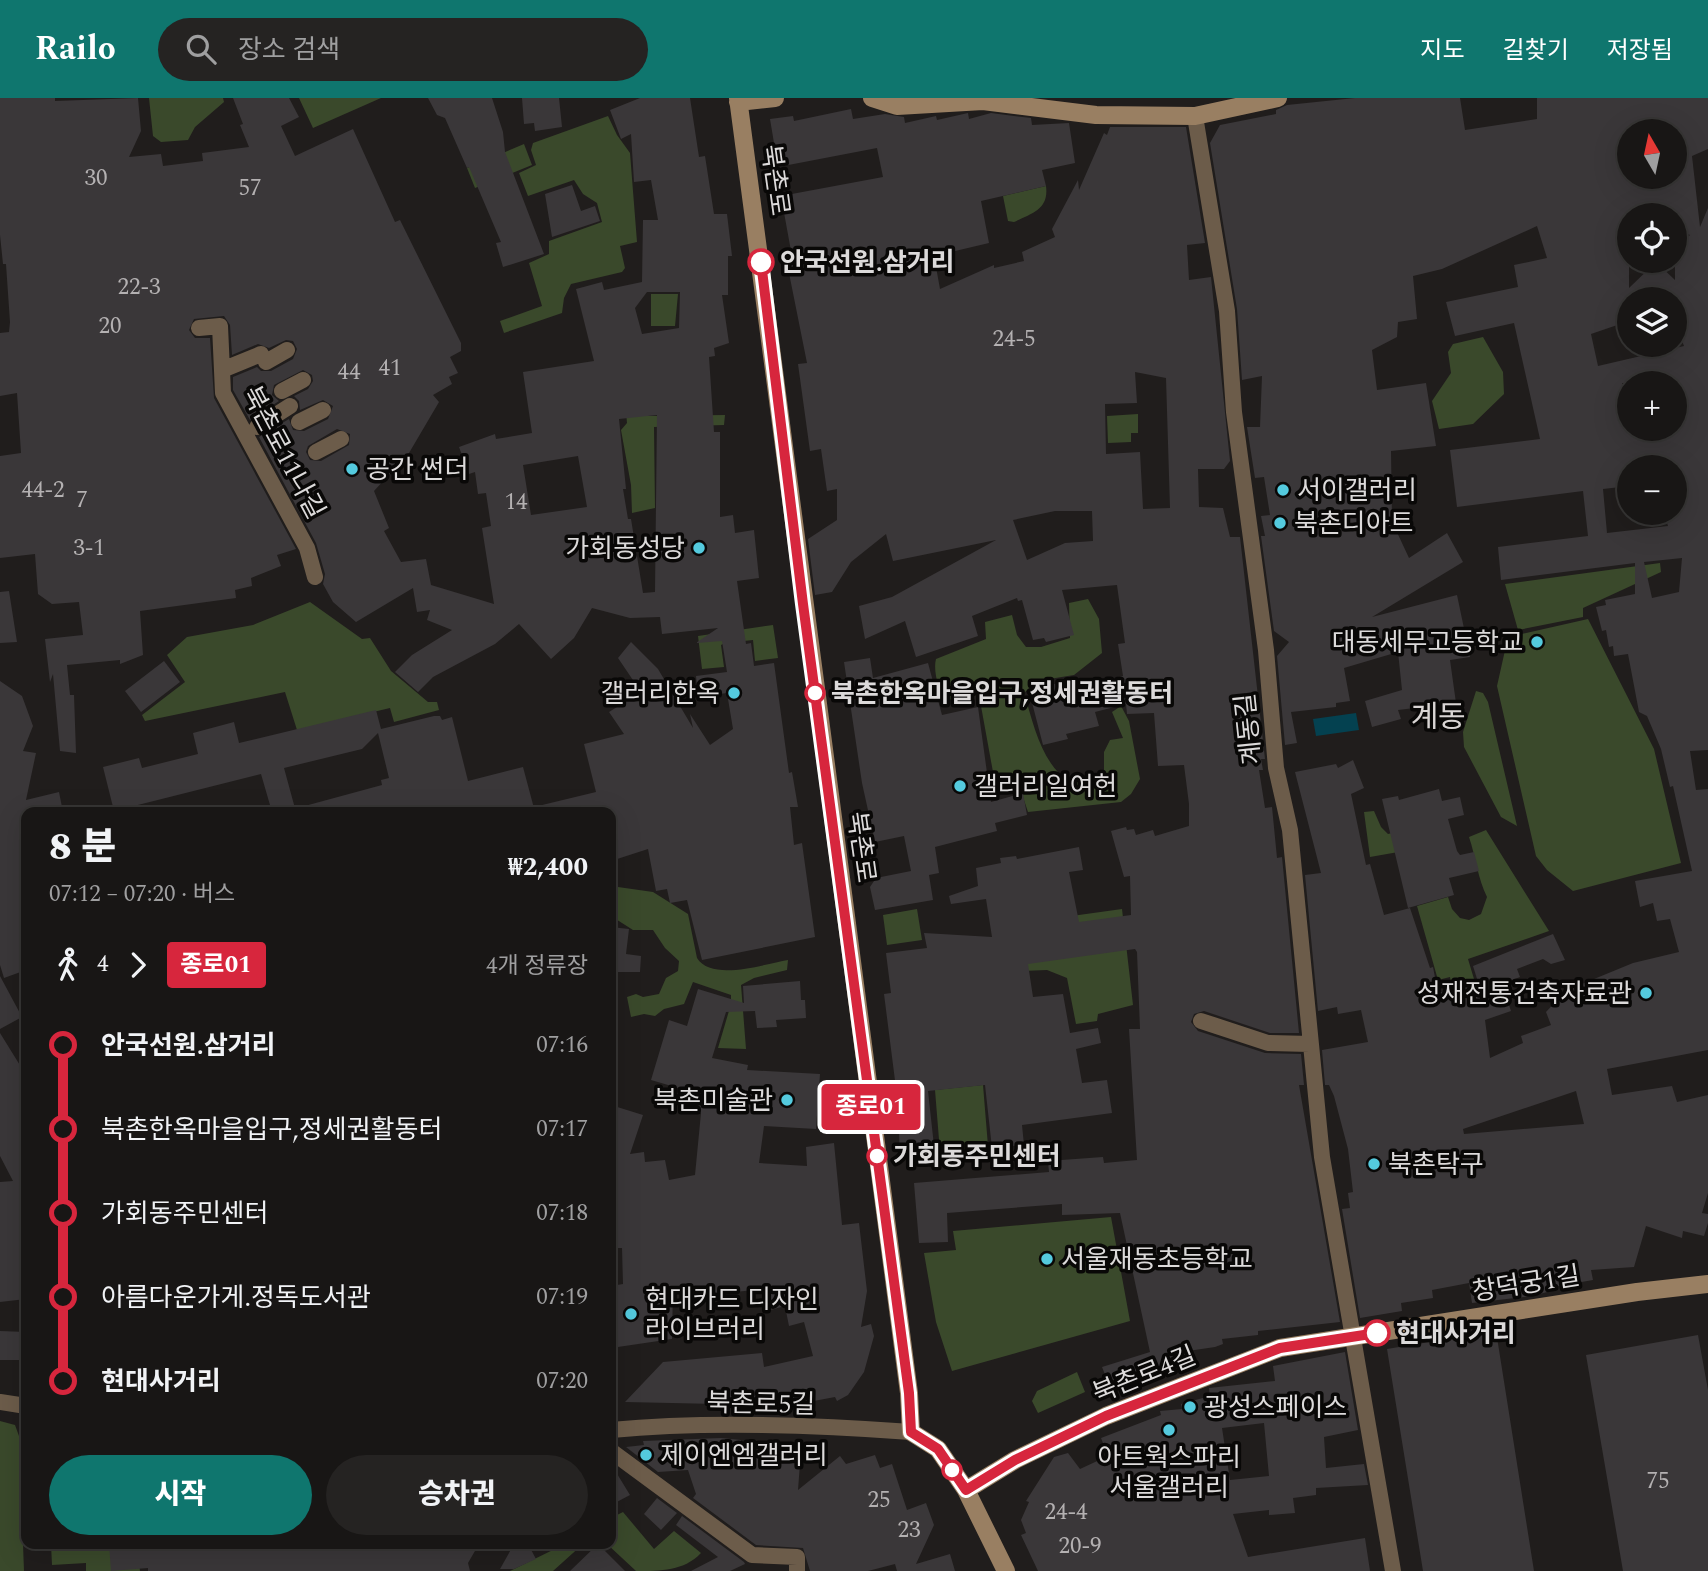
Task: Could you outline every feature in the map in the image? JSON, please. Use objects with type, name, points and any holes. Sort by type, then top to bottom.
[{"type":"street","points":[[738,100],[775,98]]},
{"type":"street","points":[[872,98],[897,106],[983,101],[1096,115],[1195,116],[1278,98]]},
{"type":"street","name":"북촌로","points":[[738,100],[909,1393],[911,1432]]},
{"type":"street","name":"계동길","points":[[1195,116],[1227,311],[1240,465],[1263,625],[1276,768],[1290,830],[1322,1157],[1393,1571]]},
{"type":"street","name":"북촌로11나길","points":[[199,328],[220,326],[223,393],[307,548],[315,577]]},
{"type":"street","points":[[222,370],[287,350]]},
{"type":"street","points":[[257,427],[303,380]]},
{"type":"street","points":[[299,422],[323,410]]},
{"type":"street","points":[[316,452],[341,439]]},
{"type":"street","points":[[1201,1021],[1268,1043],[1310,1044]]},
{"type":"street","name":"창덕궁1길","points":[[1352,1336],[1637,1292],[1708,1284]]},
{"type":"street","name":"북촌로4길","points":[[966,1490],[1015,1460],[1106,1416],[1280,1348],[1352,1336]]},
{"type":"street","points":[[0,1402],[21,1405]]},
{"type":"street","name":"북촌로5길","points":[[616,1430],[652,1426],[911,1432]]},
{"type":"street","points":[[911,1432],[938,1449],[966,1490],[1006,1571]]},
{"type":"street","points":[[616,1455],[752,1555],[802,1561]]},
{"type":"green space","points":[[149,98],[223,98],[224,102],[195,127],[188,140],[161,142],[153,136]]},
{"type":"green space","points":[[299,98],[381,98],[313,128]]},
{"type":"green space","points":[[608,116],[630,153],[637,242],[620,246],[625,268],[622,272],[571,284],[564,298],[562,313],[504,333],[500,321],[542,306],[529,263],[549,254],[549,241],[602,222],[597,203],[583,194],[574,180],[528,196],[519,173],[536,165],[531,150],[533,143]]},
{"type":"green space","points":[[524,144],[532,165],[475,188],[467,168]]},
{"type":"green space","points":[[1046,186],[1045,200],[1038,209],[1014,222],[1008,221],[1003,196]]},
{"type":"green space","points":[[651,294],[678,294],[675,326],[651,326]]},
{"type":"green space","points":[[1483,337],[1503,372],[1504,394],[1473,424],[1439,429],[1432,401],[1451,373],[1448,352],[1453,344]]},
{"type":"green space","points":[[644,374],[648,416],[725,415],[724,425],[654,427],[655,508],[632,513],[631,485],[621,430],[627,423],[623,379]]},
{"type":"green space","points":[[1138,414],[1138,433],[1131,433],[1131,442],[1108,443],[1107,416]]},
{"type":"green space","points":[[1660,563],[1661,572],[1583,608],[1583,617],[1518,630],[1505,584]]},
{"type":"green space","points":[[1088,599],[1099,619],[1102,653],[1074,675],[1037,681],[1024,693],[1035,731],[1046,755],[1052,765],[1071,783],[1104,774],[1104,752],[1110,740],[1123,738],[1112,712],[1121,706],[1129,721],[1140,779],[1131,794],[1121,802],[1028,812],[1021,791],[997,794],[979,695],[947,700],[937,681],[936,659],[986,639],[985,622],[1012,615],[1017,635],[1026,647],[1041,647],[1070,638],[1069,603]]},
{"type":"green space","points":[[310,602],[362,639],[370,638],[391,671],[428,702],[437,702],[439,710],[394,722],[390,708],[297,730],[285,692],[145,721],[142,715],[185,682],[167,655],[187,637],[253,625]]},
{"type":"green space","points":[[1588,619],[1654,749],[1681,863],[1573,891],[1547,870],[1536,856],[1497,686],[1508,637]]},
{"type":"green space","points":[[773,625],[778,658],[755,661],[753,640],[725,643],[721,645],[724,667],[702,669],[698,636]]},
{"type":"green space","points":[[1476,691],[1483,693],[1488,702],[1517,826],[1501,817],[1464,747],[1463,732]]},
{"type":"green space","points":[[1374,811],[1381,827],[1388,834],[1432,824],[1404,851],[1370,857],[1364,812]]},
{"type":"green space","points":[[1486,830],[1549,931],[1468,959],[1474,979],[1451,984],[1450,977],[1438,980],[1417,906],[1448,897],[1452,909],[1460,918],[1469,920],[1481,914],[1487,897],[1469,837]]},
{"type":"green space","points":[[616,887],[653,892],[688,914],[697,958],[704,965],[714,969],[739,970],[788,960],[787,970],[754,978],[741,985],[746,1049],[718,1048],[731,1004],[731,995],[693,982],[684,1004],[664,1009],[655,1016],[644,1014],[631,1017],[627,997],[636,994],[643,997],[659,994],[666,978],[678,971],[679,961],[665,948],[653,930],[633,930],[616,919]]},
{"type":"green space","points":[[917,909],[922,940],[887,945],[883,915]]},
{"type":"green space","points":[[1122,909],[1133,1005],[1098,1014],[1097,1021],[1076,1024],[1067,978],[1047,970],[1001,972],[1000,926]]},
{"type":"green space","points":[[983,1085],[988,1146],[940,1152],[935,1090]]},
{"type":"green space","points":[[1111,1217],[1130,1321],[952,1371],[936,1322],[924,1253],[956,1250],[953,1231]]},
{"type":"green space","points":[[1077,1372],[1085,1392],[1038,1413],[1032,1401],[1037,1391]]},
{"type":"green space","points":[[0,1421],[15,1425],[19,1436],[21,1549],[23,1549],[24,1571],[0,1571]]},
{"type":"green space","points":[[623,1512],[654,1549],[674,1531],[701,1553],[680,1567],[636,1571],[612,1549],[616,1549],[616,1516]]},
{"type":"green space","points":[[51,1549],[137,1549],[140,1571],[86,1571],[86,1563],[52,1565]]},
{"type":"green space","points":[[555,1549],[577,1549],[553,1571],[510,1571]]},
{"type":"water","points":[[1356,713],[1359,730],[1316,736],[1313,719]]},
{"type":"building","points":[[0,98],[55,98],[55,101],[138,98],[141,131],[129,157],[161,154],[163,166],[203,161],[202,153],[249,147],[233,98],[289,98],[299,117],[281,126],[295,156],[353,129],[395,222],[400,220],[461,343],[461,351],[450,357],[458,373],[449,377],[452,384],[433,395],[439,402],[409,453],[374,491],[389,528],[384,531],[401,562],[426,559],[431,585],[494,604],[482,528],[491,526],[486,493],[478,494],[475,472],[469,474],[459,447],[495,434],[496,439],[532,433],[523,372],[594,361],[576,289],[602,282],[604,290],[642,282],[643,220],[658,220],[651,180],[634,182],[631,134],[621,139],[610,110],[640,98],[690,98],[699,157],[705,156],[714,214],[727,214],[732,256],[728,256],[728,295],[722,295],[729,343],[714,348],[715,356],[709,357],[714,432],[720,432],[720,517],[733,515],[735,533],[754,530],[759,578],[737,581],[746,644],[751,643],[754,666],[774,663],[789,773],[792,772],[798,807],[790,807],[794,845],[802,843],[815,937],[702,960],[687,900],[670,903],[667,889],[656,891],[648,849],[616,859],[616,807],[538,807],[596,792],[584,744],[624,734],[609,712],[641,692],[618,658],[631,642],[658,669],[693,728],[690,714],[710,745],[733,729],[727,693],[698,697],[696,676],[727,672],[722,641],[696,643],[718,628],[662,634],[660,617],[630,618],[592,608],[574,638],[551,659],[519,624],[495,644],[433,677],[418,692],[395,672],[412,655],[452,630],[427,620],[430,610],[417,612],[413,588],[356,622],[333,602],[323,584],[325,574],[316,543],[259,437],[289,419],[293,430],[304,431],[328,419],[333,406],[323,400],[300,410],[299,401],[294,396],[308,389],[313,381],[312,375],[303,370],[274,385],[272,395],[279,401],[250,420],[233,390],[233,377],[257,367],[261,371],[271,371],[293,359],[297,349],[293,341],[286,340],[269,348],[258,344],[232,355],[230,325],[224,316],[194,319],[189,330],[195,338],[210,338],[214,398],[296,549],[277,555],[281,566],[251,578],[252,586],[235,590],[236,598],[140,611],[143,655],[120,664],[120,660],[67,665],[70,695],[74,695],[76,753],[60,751],[53,674],[50,682],[45,639],[83,635],[79,602],[52,604],[38,594],[35,554],[0,558],[0,456],[21,453],[17,393],[0,396],[0,333],[9,332],[10,322],[6,264],[3,264],[0,235]],"holes":[[[647,292],[680,292],[679,328],[642,334],[635,308]],[[657,415],[655,592],[643,593],[631,519],[628,519],[623,489],[626,489],[619,419]],[[337,429],[350,434],[349,445],[321,461],[310,460],[306,452],[308,446]],[[578,456],[587,507],[531,515],[523,465]]]},
{"type":"building","points":[[428,98],[492,98],[503,132],[505,152],[544,254],[503,267],[496,243],[501,242],[469,167],[467,168],[445,118],[437,115]]},
{"type":"building","points":[[522,98],[559,98],[562,127],[535,131],[534,123],[524,124]]},
{"type":"building","points":[[1355,98],[1460,98],[1465,130],[1537,119],[1537,98],[1708,98],[1708,149],[1692,156],[1700,227],[1708,208],[1708,750],[1690,751],[1696,790],[1708,789],[1708,1050],[1607,1069],[1612,1095],[1672,1086],[1677,1102],[1708,1095],[1708,1193],[1702,1213],[1708,1214],[1708,1223],[1704,1236],[1683,1231],[1682,1238],[1646,1226],[1634,1267],[1591,1270],[1593,1280],[1547,1288],[1547,1292],[1533,1296],[1472,1303],[1469,1283],[1432,1290],[1433,1298],[1401,1303],[1402,1311],[1360,1318],[1342,1209],[1350,1208],[1348,1193],[1353,1192],[1348,1149],[1334,1096],[1329,1085],[1325,1085],[1322,1050],[1368,1042],[1361,1010],[1338,1014],[1337,1007],[1318,1011],[1305,875],[1321,873],[1295,772],[1336,764],[1338,768],[1353,760],[1364,788],[1351,794],[1366,865],[1370,864],[1384,915],[1410,908],[1430,968],[1433,967],[1438,993],[1478,982],[1473,966],[1553,934],[1565,960],[1551,964],[1543,959],[1517,969],[1520,977],[1502,984],[1511,1011],[1485,1020],[1490,1058],[1523,1043],[1521,1036],[1551,1025],[1546,1012],[1575,981],[1577,986],[1633,963],[1679,952],[1670,919],[1657,921],[1653,903],[1640,907],[1635,881],[1692,871],[1673,786],[1670,787],[1661,749],[1647,716],[1639,712],[1628,654],[1614,656],[1613,646],[1609,647],[1606,630],[1602,631],[1596,607],[1606,605],[1605,600],[1635,594],[1635,563],[1501,580],[1498,547],[1588,536],[1583,491],[1457,507],[1450,450],[1540,439],[1514,323],[1455,336],[1446,302],[1518,287],[1514,265],[1547,258],[1537,226],[1442,269],[1413,276],[1417,319],[1398,322],[1397,337],[1372,350],[1377,390],[1426,383],[1436,446],[1391,451],[1392,519],[1409,558],[1447,533],[1463,562],[1372,617],[1457,595],[1470,657],[1450,660],[1456,703],[1398,710],[1401,719],[1372,727],[1365,701],[1402,690],[1398,652],[1344,668],[1350,701],[1336,703],[1336,707],[1291,712],[1297,743],[1285,745],[1277,656],[1289,642],[1274,631],[1261,536],[1265,536],[1261,516],[1270,515],[1264,477],[1255,478],[1247,427],[1260,427],[1262,376],[1242,380],[1237,309],[1210,143],[1220,125],[1276,114],[1276,110],[1287,105]],"holes":[[[1617,203],[1687,203],[1687,234],[1690,235],[1687,238],[1687,273],[1675,273],[1675,280],[1668,273],[1645,273],[1630,287],[1687,287],[1687,357],[1637,357],[1598,366],[1591,334],[1617,325],[1617,287],[1629,287],[1629,273],[1617,273]],[[1682,558],[1679,592],[1652,598],[1644,562]],[[1576,1091],[1584,1124],[1464,1134],[1463,1129]]]},
{"type":"building","points":[[851,109],[853,119],[885,114],[904,117],[905,123],[968,113],[969,119],[991,113],[1031,118],[1032,125],[1069,123],[1075,163],[1042,170],[1046,186],[981,201],[989,243],[934,256],[940,289],[994,265],[994,268],[1024,261],[1022,252],[1055,237],[1052,229],[1078,180],[1079,190],[1104,133],[1107,135],[1110,127],[1186,127],[1205,243],[1187,245],[1189,280],[1211,277],[1230,461],[1224,469],[1198,469],[1199,507],[1223,508],[1230,537],[1240,537],[1265,759],[1261,759],[1263,770],[1259,770],[1265,808],[1272,807],[1277,858],[1282,857],[1299,1033],[1270,1033],[1204,1011],[1194,1014],[1191,1022],[1198,1031],[1265,1053],[1301,1054],[1304,1085],[1299,1085],[1340,1322],[1258,1331],[1258,1335],[1222,1339],[1223,1344],[1215,1347],[1188,1351],[1191,1362],[1154,1370],[1153,1365],[1108,1382],[1102,1367],[1150,1352],[1120,1213],[1062,1215],[1062,1204],[947,1213],[948,1242],[919,1243],[914,1183],[1049,1172],[1048,1161],[1103,1157],[1104,1163],[1137,1160],[1129,1029],[1140,1029],[1137,952],[1135,949],[1028,964],[1033,997],[1063,994],[1070,1033],[1098,1028],[1101,1043],[1076,1049],[1082,1083],[1107,1080],[1112,1113],[1022,1125],[1024,1145],[992,1148],[985,1085],[928,1091],[935,1155],[912,1158],[900,1158],[898,1104],[884,994],[891,993],[886,953],[927,948],[924,933],[992,937],[986,899],[951,904],[949,896],[978,886],[976,868],[1001,863],[1000,858],[1016,856],[1017,859],[1079,847],[1083,870],[1069,872],[1079,922],[1131,915],[1130,876],[1124,877],[1111,831],[1126,827],[1127,830],[1134,829],[1136,835],[1153,830],[1155,836],[1189,826],[1189,804],[1184,765],[1158,766],[1154,713],[1127,714],[1126,704],[1095,712],[1099,726],[1066,734],[1068,739],[1043,745],[1029,691],[1058,683],[1060,690],[1083,684],[1084,688],[1123,676],[1118,644],[1125,643],[1117,585],[1062,590],[1074,635],[1046,642],[1044,638],[1033,640],[1022,600],[1018,601],[1017,598],[972,616],[978,636],[916,657],[905,621],[865,639],[859,606],[892,597],[996,540],[893,561],[886,534],[851,562],[832,592],[815,595],[808,539],[837,520],[837,489],[827,491],[821,449],[810,451],[798,364],[807,363],[787,263],[793,262],[781,196],[883,177],[877,148],[778,167],[770,119],[793,116],[794,121]],"holes":[[[1135,372],[1166,378],[1170,508],[1143,509],[1140,452],[1106,454],[1105,404],[1137,403]],[[1055,511],[1092,511],[1093,541],[1065,543],[1027,560],[1013,520]]]},
{"type":"building","points":[[572,185],[581,211],[595,206],[600,221],[552,237],[545,194]]},
{"type":"building","points":[[9,591],[17,642],[0,643],[0,592]]},
{"type":"building","points":[[870,658],[873,678],[928,663],[942,715],[978,707],[991,802],[1023,793],[1027,815],[995,823],[997,831],[935,847],[939,873],[929,875],[933,900],[875,910],[870,887],[876,878],[911,871],[904,836],[875,842],[862,783],[844,662]]},
{"type":"building","points":[[164,661],[180,682],[141,712],[125,691]]},
{"type":"building","points":[[0,681],[22,696],[33,726],[23,751],[36,753],[26,800],[59,792],[62,807],[21,807],[21,972],[4,978],[0,965]]},
{"type":"building","points":[[376,710],[381,729],[434,716],[440,716],[442,720],[452,717],[468,781],[523,767],[534,807],[301,807],[382,785],[381,780],[389,778],[378,733],[362,749],[284,768],[295,807],[271,807],[261,774],[130,807],[113,807],[103,767],[139,758],[142,768],[198,754],[193,733],[234,722],[239,743]]},
{"type":"building","points":[[1439,789],[1442,801],[1460,797],[1464,815],[1448,819],[1457,851],[1460,855],[1474,852],[1479,871],[1449,878],[1454,895],[1408,908],[1382,799],[1398,796],[1399,800]]},
{"type":"building","points":[[616,928],[629,929],[626,954],[641,956],[640,972],[616,972]]},
{"type":"building","points":[[0,976],[21,1018],[0,1029]]},
{"type":"building","points":[[800,981],[806,1018],[776,1020],[777,1027],[757,1028],[755,1011],[726,1012],[712,1058],[748,1065],[747,1070],[820,1074],[816,1129],[764,1126],[759,1163],[807,1166],[806,1147],[834,1143],[842,1225],[859,1223],[867,1291],[861,1327],[871,1324],[874,1336],[864,1372],[848,1395],[837,1401],[835,1397],[803,1403],[803,1406],[625,1402],[663,1362],[762,1353],[764,1367],[813,1356],[804,1322],[789,1326],[785,1306],[767,1311],[765,1289],[694,1299],[673,1286],[672,1339],[616,1347],[616,1285],[623,1284],[622,1248],[616,1248],[616,1107],[643,1115],[630,1154],[644,1152],[645,1162],[665,1160],[669,1180],[695,1175],[701,1113],[686,1110],[692,1092],[651,1080],[669,1020],[687,1026],[698,989],[744,1003],[743,986]]},
{"type":"building","points":[[0,1033],[21,1067],[21,1300],[0,1302],[0,1182],[13,1181],[0,1156]]},
{"type":"building","points":[[0,1331],[21,1332],[21,1360],[0,1360]]},
{"type":"building","points":[[1496,1331],[1534,1571],[1423,1571],[1387,1349]]},
{"type":"building","points":[[1698,1335],[1708,1390],[1708,1571],[1623,1571],[1586,1355]]},
{"type":"building","points":[[1345,1352],[1358,1430],[1324,1437],[1326,1468],[1364,1464],[1368,1485],[1316,1488],[1316,1495],[1293,1498],[1295,1513],[1269,1515],[1269,1510],[1233,1514],[1248,1557],[1365,1538],[1370,1571],[1038,1571],[1021,1535],[1026,1533],[1021,1520],[1029,1502],[1026,1501],[1054,1457],[1068,1453],[1080,1469],[1108,1456],[1101,1438],[1161,1415],[1160,1411],[1182,1409],[1181,1404],[1210,1396],[1209,1388],[1275,1381],[1273,1366]],"holes":[[[1264,1423],[1269,1476],[1230,1480],[1222,1428]]]},
{"type":"building","points":[[721,1438],[741,1440],[742,1452],[777,1455],[777,1447],[801,1450],[798,1490],[840,1456],[846,1464],[875,1455],[880,1468],[892,1464],[907,1510],[926,1503],[934,1525],[916,1564],[950,1554],[955,1571],[897,1571],[895,1564],[868,1571],[810,1571],[803,1548],[756,1545],[693,1498],[696,1494],[688,1470],[658,1472],[626,1447],[644,1445],[643,1441]]},
{"type":"building","points":[[616,1472],[630,1495],[616,1502]]},
{"type":"building","points":[[657,1498],[677,1513],[661,1530],[644,1514]]},
{"type":"building","points":[[682,1516],[745,1564],[730,1571],[691,1571],[718,1557],[676,1525]]},
{"type":"building","points":[[109,1549],[476,1549],[468,1563],[470,1571],[148,1571],[148,1568],[111,1571]]},
{"type":"building","points":[[511,1549],[531,1549],[536,1559],[514,1569],[500,1569]]},
{"type":"building","points":[[593,1549],[603,1549],[625,1571],[570,1571]]},
{"type":"bus line","name":"종로01","points":[[761,262],[803,604],[909,1393],[911,1432],[938,1449],[966,1490],[1015,1460],[1106,1416],[1280,1348],[1377,1333]]},
{"type":"place","name":"안국선원.삼거리","points":[[761,262]]},
{"type":"place","name":"공간 썬더","points":[[352,469]]},
{"type":"place","name":"서이갤러리","points":[[1283,490]]},
{"type":"place","name":"북촌디아트","points":[[1280,523]]},
{"type":"place","name":"가회동성당","points":[[699,548]]},
{"type":"place","name":"대동세무고등학교","points":[[1537,642]]},
{"type":"place","name":"갤러리한옥","points":[[734,693]]},
{"type":"place","name":"북촌한옥마을입구,정세권활동터","points":[[815,693]]},
{"type":"place","name":"갤러리일여헌","points":[[960,786]]},
{"type":"place","name":"성재전통건축자료관","points":[[1646,993]]},
{"type":"place","name":"북촌미술관","points":[[787,1100]]},
{"type":"place","name":"가회동주민센터","points":[[877,1156]]},
{"type":"place","name":"북촌탁구","points":[[1374,1164]]},
{"type":"place","name":"서울재동초등학교","points":[[1047,1259]]},
{"type":"place","name":"현대카드 디자인 라이브러리","points":[[631,1314]]},
{"type":"place","name":"현대사거리","points":[[1377,1333]]},
{"type":"place","name":"광성스페이스","points":[[1190,1407]]},
{"type":"place","name":"아트웍스파리 서울갤러리","points":[[1169,1430]]},
{"type":"place","name":"제이엔엠갤러리","points":[[646,1455]]},
{"type":"district","name":"계동","points":[[1438,717]]}]
